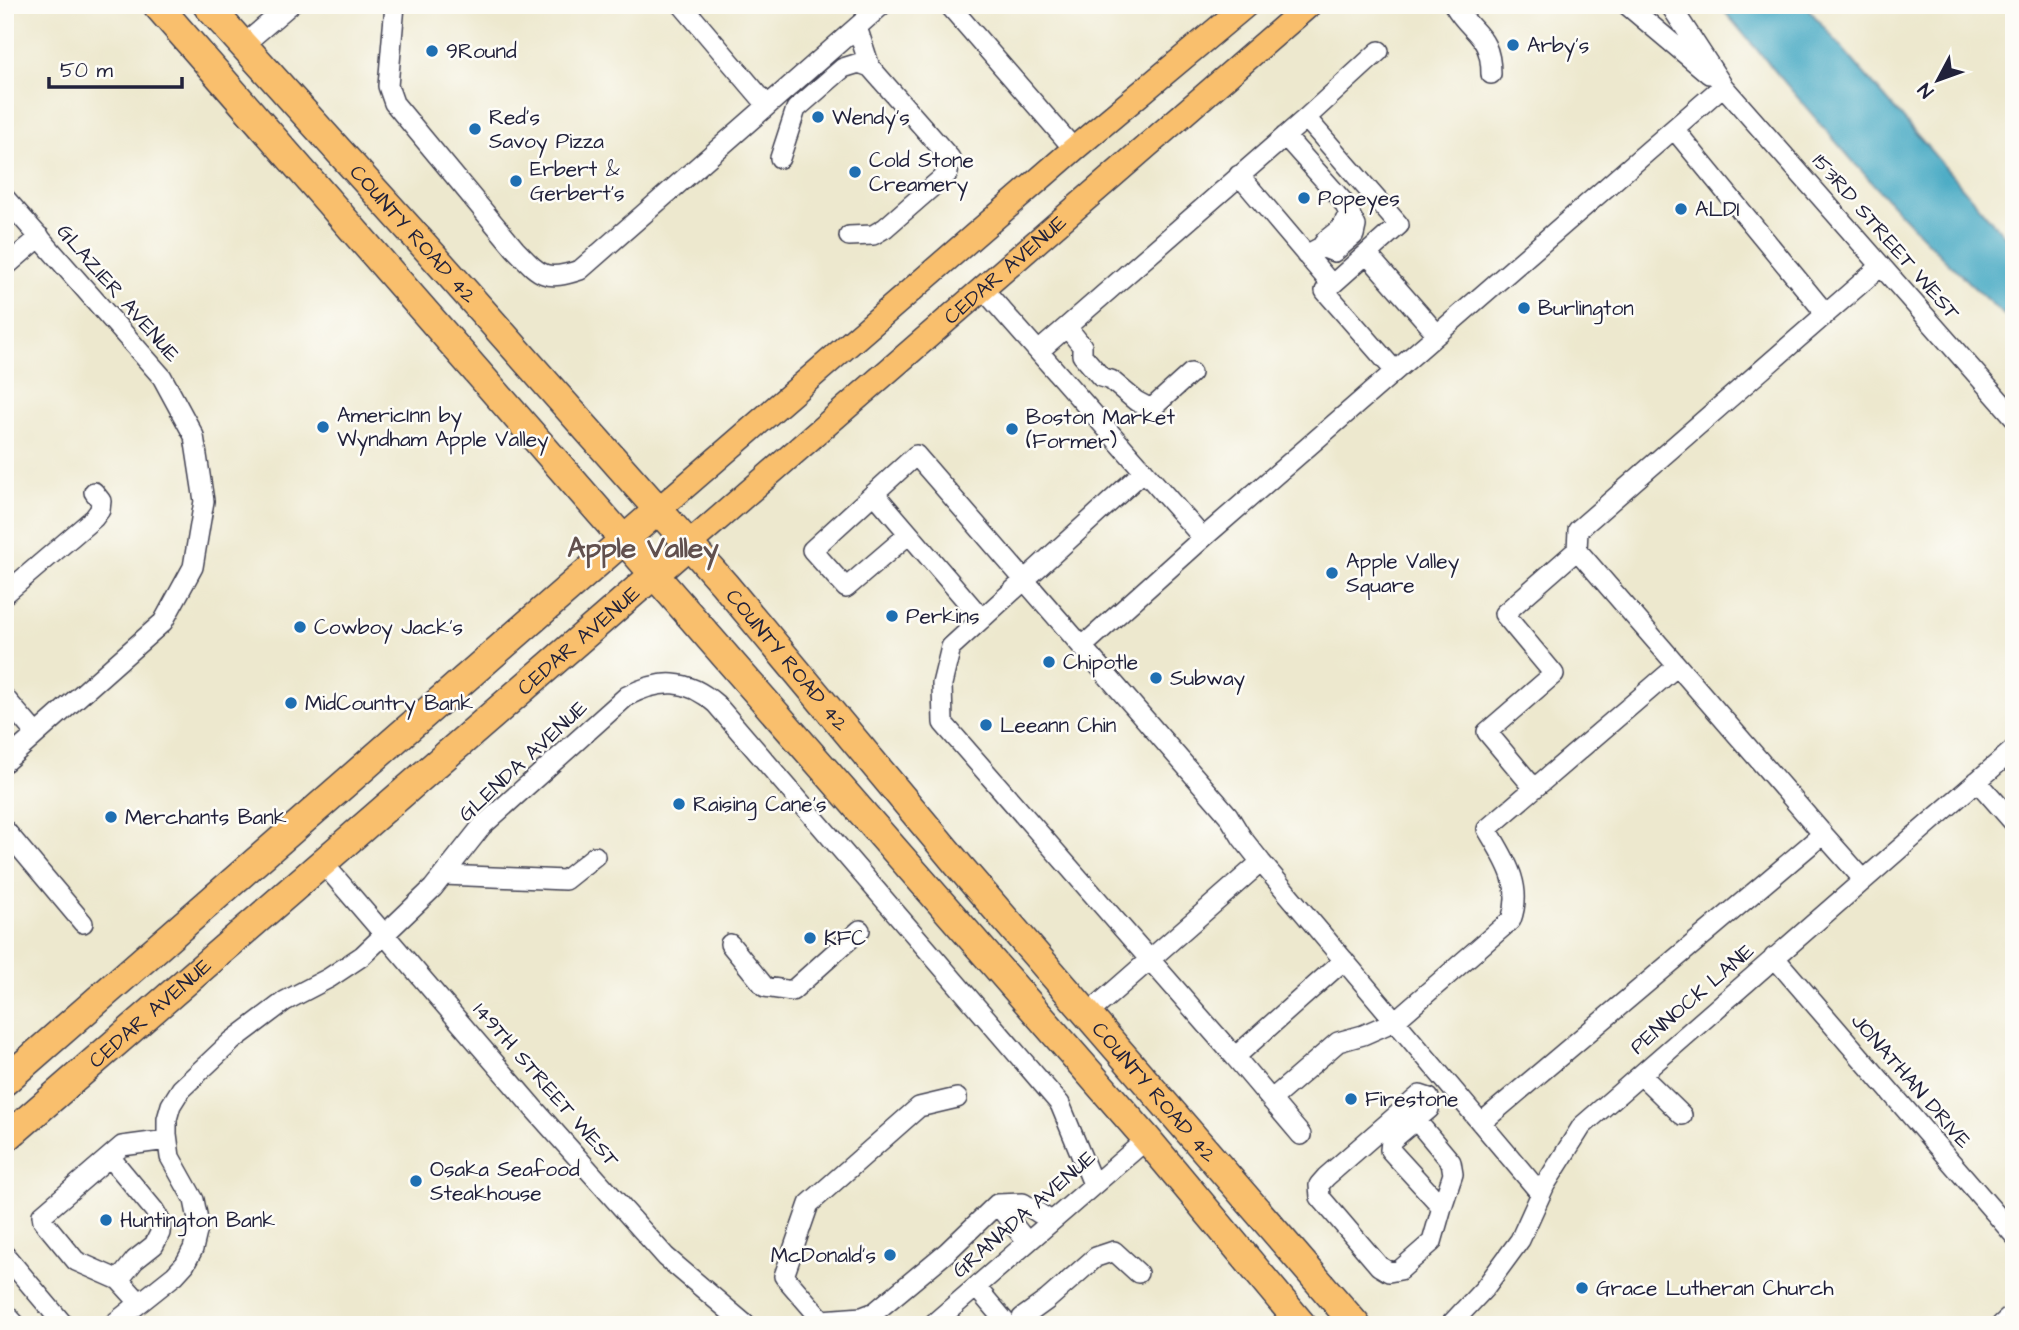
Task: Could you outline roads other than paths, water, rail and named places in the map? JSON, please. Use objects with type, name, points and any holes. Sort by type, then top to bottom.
[{"type":"highway","name":"COUNTY ROAD 42","points":[[157,5],[1147,1139],[1302,1325]]},
{"type":"highway","name":"COUNTY ROAD 42","points":[[207,5],[658,510],[834,713],[960,867],[1356,1325]]},
{"type":"highway","name":"CEDAR AVENUE","points":[[5,1082],[658,510]]},
{"type":"highway","name":"CEDAR AVENUE","points":[[5,1139],[688,545]]},
{"type":"main road","name":"CEDAR AVENUE","points":[[658,510],[1074,149],[1246,5]]},
{"type":"main road","name":"CEDAR AVENUE","points":[[688,545],[1309,5]]},
{"type":"street","points":[[242,46],[290,5]]},
{"type":"street","points":[[395,5],[388,86],[394,103],[516,249],[537,271],[558,277],[580,270],[882,5]]},
{"type":"street","points":[[682,5],[767,105]]},
{"type":"street","points":[[950,5],[1074,149]]},
{"type":"street","points":[[1454,5],[1487,45],[1491,55],[1491,74]]},
{"type":"street","name":"153RD STREET WEST","points":[[1627,5],[1723,86]]},
{"type":"street","name":"153RD STREET WEST","points":[[1670,5],[1723,86],[2014,417]]},
{"type":"street","points":[[849,236],[873,235],[884,228],[948,173],[950,158],[870,66],[857,27]]},
{"type":"street","points":[[1039,351],[1379,51]]},
{"type":"street","points":[[780,158],[796,108],[843,68],[859,63],[870,66]]},
{"type":"street","points":[[1083,646],[1203,538],[1723,86]]},
{"type":"street","points":[[1306,118],[1399,225],[1325,291],[1395,371]]},
{"type":"street","points":[[1674,129],[1826,313]]},
{"type":"street","points":[[1285,136],[1342,200],[1356,226],[1354,235],[1334,251],[1313,251]]},
{"type":"street","points":[[1240,175],[1313,251],[1332,285]]},
{"type":"street","name":"GLAZIER AVENUE","points":[[5,198],[162,377],[194,436],[204,501],[192,567],[163,622],[5,762]]},
{"type":"street","points":[[5,267],[40,237]]},
{"type":"street","points":[[1367,254],[1437,334]]},
{"type":"street","points":[[1863,880],[1577,550],[1578,530],[1881,266]]},
{"type":"street","points":[[984,290],[1203,538]]},
{"type":"street","points":[[1067,327],[1082,346],[1094,350],[1111,369],[1111,380],[1136,401],[1151,409],[1191,373]]},
{"type":"street","points":[[909,534],[846,588],[812,550],[916,455],[1228,815],[1261,862],[1541,1194]]},
{"type":"street","points":[[1144,471],[951,647],[942,684],[943,723],[1151,958],[1301,1135]]},
{"type":"street","points":[[5,594],[94,518],[102,501],[94,492]]},
{"type":"street","points":[[874,493],[982,619]]},
{"type":"street","points":[[1533,787],[1487,732],[1554,674],[1504,614],[1577,550]]},
{"type":"street","points":[[1271,1100],[1338,1042],[1395,1021],[1511,920],[1515,910],[1515,882],[1487,829],[1677,666]]},
{"type":"street","name":"GLENDA AVENUE","points":[[167,1140],[167,1119],[171,1105],[181,1089],[232,1041],[285,1001],[330,978],[362,956],[443,875],[482,826],[627,696],[654,685],[672,683],[697,690],[716,704],[1060,1104],[1093,1184]]},
{"type":"street","points":[[5,698],[36,734]]},
{"type":"street","name":"PENNOCK LANE","points":[[1450,1325],[1484,1289],[1520,1240],[1541,1194],[1582,1126],[2014,749]]},
{"type":"street","points":[[1977,781],[2014,823]]},
{"type":"street","points":[[1481,1123],[1822,834]]},
{"type":"street","points":[[9,841],[83,923]]},
{"type":"street","points":[[443,875],[565,880],[595,856]]},
{"type":"street","points":[[1089,1013],[1261,862]]},
{"type":"street","name":"149TH STREET WEST","points":[[323,863],[666,1258],[746,1325]]},
{"type":"street","points":[[730,944],[765,987],[792,991],[860,930]]},
{"type":"street","name":"JONATHAN DRIVE","points":[[1774,957],[2014,1235]]},
{"type":"street","points":[[1235,1057],[1344,960]]},
{"type":"street","points":[[1641,1075],[1682,1115]]},
{"type":"street","points":[[1429,1098],[1447,1083]]},
{"type":"street","points":[[1416,1120],[1451,1162],[1453,1174],[1432,1242],[1400,1270],[1389,1272],[1379,1266],[1320,1197],[1320,1185],[1420,1095],[1429,1098]]},
{"type":"street","points":[[957,1098],[919,1107],[809,1204],[784,1276],[822,1320],[862,1317],[875,1312],[947,1252],[997,1203],[1023,1203],[1051,1221]]},
{"type":"street","points":[[1429,1098],[1429,1109],[1391,1141],[1390,1150],[1442,1207]]},
{"type":"street","name":"GRANADA AVENUE","points":[[932,1325],[1147,1139]]},
{"type":"street","points":[[112,1325],[180,1269],[193,1250],[197,1237],[199,1224],[194,1200],[170,1157],[167,1140],[122,1146],[42,1215],[43,1221],[76,1261],[119,1280],[139,1302]]},
{"type":"street","points":[[110,1157],[161,1222],[160,1233],[154,1245],[135,1260],[119,1280]]},
{"type":"street","points":[[997,1203],[1027,1242]]},
{"type":"street","points":[[975,1287],[1015,1321],[1047,1300],[1096,1257],[1114,1251],[1138,1273]]},
{"type":"street","points":[[5,1255],[64,1325]]},
{"type":"street","points":[[5,1313],[16,1325]]},
{"type":"street","points":[[2001,1325],[2014,1313]]},
{"type":"water","points":[[1719,5],[1805,5],[2014,247],[2014,324],[1897,210]]},
{"type":"place","name":"Arby's","points":[[1513,45]]},
{"type":"place","name":"9Round","points":[[432,51]]},
{"type":"place","name":"Wendy's","points":[[818,117]]},
{"type":"place","name":"Red's Savoy Pizza","points":[[475,129]]},
{"type":"place","name":"Cold Stone Creamery","points":[[855,172]]},
{"type":"place","name":"Erbert & Gerbert's","points":[[516,181]]},
{"type":"place","name":"Popeyes","points":[[1304,198]]},
{"type":"place","name":"ALDI","points":[[1681,209]]},
{"type":"place","name":"Burlington","points":[[1524,308]]},
{"type":"place","name":"AmericInn by Wyndham Apple Valley","points":[[323,427]]},
{"type":"place","name":"Boston Market (Former)","points":[[1012,429]]},
{"type":"place","name":"Apple Valley Square","points":[[1332,573]]},
{"type":"place","name":"Perkins","points":[[892,616]]},
{"type":"place","name":"Cowboy Jack's","points":[[300,627]]},
{"type":"place","name":"Chipotle","points":[[1049,662]]},
{"type":"place","name":"Subway","points":[[1156,678]]},
{"type":"place","name":"MidCountry Bank","points":[[291,703]]},
{"type":"place","name":"Leeann Chin","points":[[986,725]]},
{"type":"place","name":"Raising Cane's","points":[[679,804]]},
{"type":"place","name":"Merchants Bank","points":[[111,817]]},
{"type":"place","name":"KFC","points":[[810,938]]},
{"type":"place","name":"Firestone","points":[[1351,1099]]},
{"type":"place","name":"Osaka Seafood Steakhouse","points":[[416,1181]]},
{"type":"place","name":"Huntington Bank","points":[[106,1220]]},
{"type":"place","name":"McDonald's","points":[[890,1255]]},
{"type":"place","name":"Grace Lutheran Church","points":[[1582,1288]]},
{"type":"district","name":"Apple Valley","points":[[643,548]]}]
